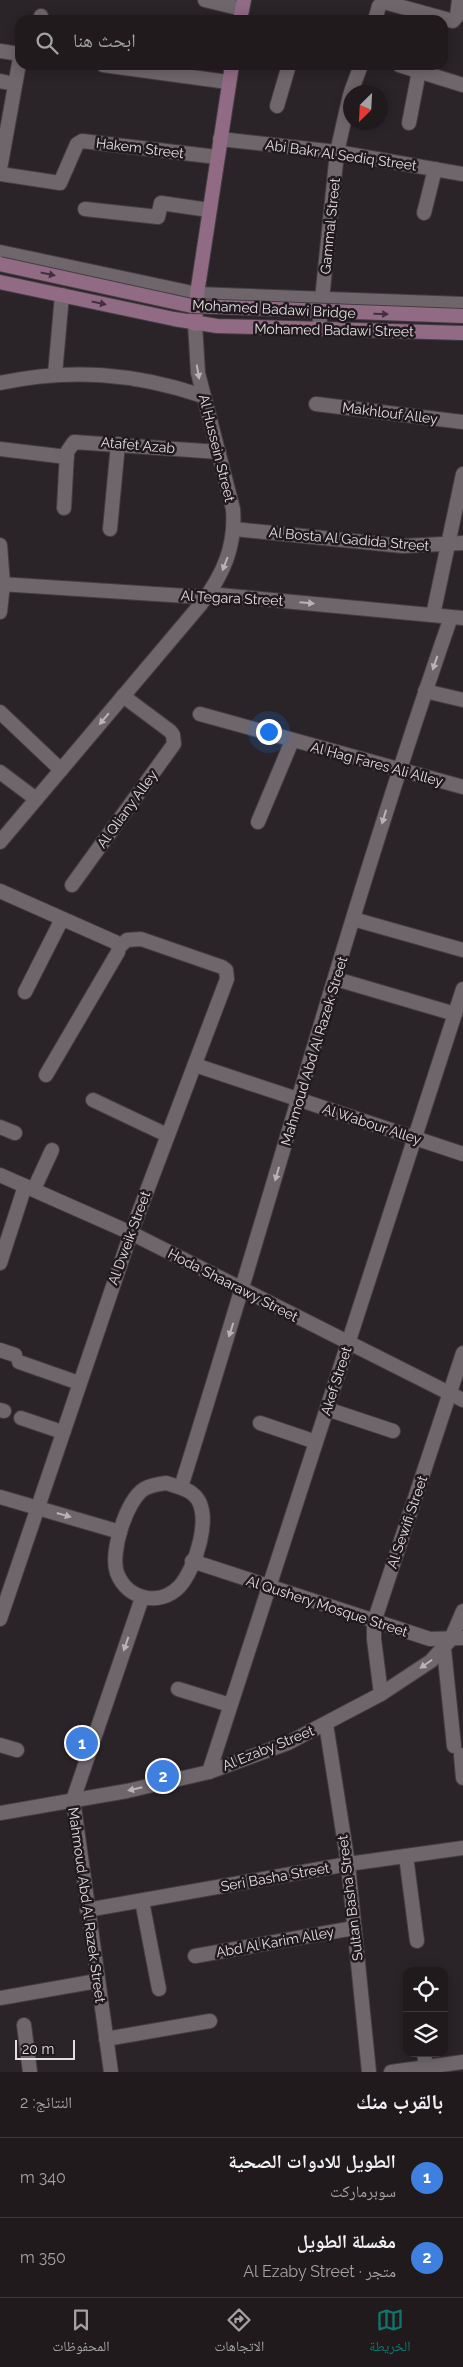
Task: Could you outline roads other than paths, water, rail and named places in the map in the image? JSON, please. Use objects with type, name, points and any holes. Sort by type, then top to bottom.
[{"type":"main road","name":"Al Hussein Street","points":[[195,324],[197,294],[216,157],[231,70]]},
{"type":"main road","name":"Mohamed Badawi Bridge","points":[[0,264],[192,306],[463,316]]},
{"type":"main road","name":"Mohamed Badawi Street","points":[[0,284],[62,295],[195,324],[239,327],[463,333]]},
{"type":"street","points":[[205,0],[242,10]]},
{"type":"street","points":[[448,21],[453,22],[457,16],[459,0]]},
{"type":"street","points":[[377,15],[381,3],[384,2],[429,15]]},
{"type":"street","points":[[0,51],[15,53]]},
{"type":"street","points":[[0,169],[4,123],[18,70]]},
{"type":"street","points":[[140,70],[228,82]]},
{"type":"street","points":[[276,106],[287,70]]},
{"type":"street","name":"Gammal Street","points":[[354,85],[359,70]]},
{"type":"street","points":[[416,70],[463,84]]},
{"type":"street","points":[[409,123],[419,71]]},
{"type":"street","points":[[0,81],[15,84]]},
{"type":"street","name":"Gammal Street","points":[[319,329],[337,152],[343,127]]},
{"type":"street","name":"Abi Bakr Al Sediq Street","points":[[220,139],[337,152],[463,174]]},
{"type":"street","name":"Hakem Street","points":[[0,174],[60,183],[77,144],[82,141],[216,157]]},
{"type":"street","points":[[424,213],[435,169]]},
{"type":"street","points":[[85,209],[158,217],[161,204],[209,210]]},
{"type":"street","points":[[0,252],[197,294],[463,304]]},
{"type":"street","points":[[54,374],[62,295]]},
{"type":"street","name":"Al Hussein Street","points":[[0,842],[206,597],[222,573],[234,529],[229,490],[203,396],[195,351],[195,324]]},
{"type":"street","points":[[0,383],[54,374],[88,374],[155,381],[203,396]]},
{"type":"street","name":"Makhlouf Alley","points":[[316,404],[463,422]]},
{"type":"street","name":"Atafet Azab","points":[[67,457],[68,447],[78,440],[219,452]]},
{"type":"street","points":[[110,529],[118,444]]},
{"type":"street","points":[[0,449],[67,457],[64,508]]},
{"type":"street","points":[[433,615],[463,474]]},
{"type":"street","name":"Al Bosta Al Gadida Street","points":[[234,529],[396,546],[463,543]]},
{"type":"street","points":[[0,545],[2,584],[0,612]]},
{"type":"street","name":"Al Tegara Street","points":[[2,584],[206,597],[220,595],[457,618]]},
{"type":"street","name":"Mahmoud Abd Al Razek Street","points":[[181,1487],[243,1290],[398,771],[425,691],[457,618]]},
{"type":"street","points":[[425,691],[463,700]]},
{"type":"street","name":"Al Qliany Alley","points":[[72,885],[172,748],[174,740],[170,732],[123,696]]},
{"type":"street","points":[[0,712],[60,770]]},
{"type":"street","name":"Al Hag Fares Ali Alley","points":[[200,714],[398,771],[463,787]]},
{"type":"street","name":"Al Hag Fares Ali Alley","points":[[258,822],[292,740]]},
{"type":"street","points":[[0,772],[36,799]]},
{"type":"street","points":[[0,891],[115,942],[119,947],[118,952],[46,1075]]},
{"type":"street","points":[[24,992],[62,919]]},
{"type":"street","points":[[353,919],[463,950]]},
{"type":"street","name":"Al Dweik Street","points":[[0,1619],[36,1507],[131,1232],[227,979],[226,970],[222,967],[141,939],[127,940],[119,947]]},
{"type":"street","points":[[336,979],[455,1014]]},
{"type":"street","name":"Akef Street","points":[[209,1772],[463,989]]},
{"type":"street","name":"Al Wabour Alley","points":[[195,1065],[463,1154]]},
{"type":"street","points":[[93,1100],[167,1135]]},
{"type":"street","points":[[0,1126],[15,1133]]},
{"type":"street","points":[[0,1263],[29,1188],[52,1150]]},
{"type":"street","name":"Hoda Shaarawy Street","points":[[0,1174],[131,1232],[463,1400]]},
{"type":"street","points":[[0,1350],[17,1359],[79,1383]]},
{"type":"street","name":"Al Sewifi Street","points":[[381,1694],[374,1639],[374,1622],[463,1353]]},
{"type":"street","points":[[327,1409],[393,1430]]},
{"type":"street","points":[[21,1418],[62,1432]]},
{"type":"street","points":[[260,1423],[316,1442]]},
{"type":"street","points":[[166,1483],[181,1487],[194,1494],[199,1502],[204,1517],[202,1533],[186,1578],[171,1593],[152,1599],[142,1598],[130,1592],[115,1566],[115,1552],[120,1532],[130,1506],[144,1489],[166,1483]]},
{"type":"street","points":[[0,1497],[120,1532]]},
{"type":"street","name":"Al Qushery Mosque Street","points":[[192,1561],[374,1622],[430,1639],[453,1642]]},
{"type":"street","name":"Mahmoud Abd Al Razek Street","points":[[111,2072],[73,1800],[142,1598]]},
{"type":"street","name":"Al Ezaby Street","points":[[0,1813],[127,1791],[209,1772],[250,1759],[326,1724],[381,1694],[431,1661],[453,1642],[463,1611]]},
{"type":"street","points":[[453,1642],[458,1750],[463,1778]]},
{"type":"street","points":[[178,1689],[230,1705]]},
{"type":"street","name":"Sultan Basha Street","points":[[326,1724],[348,1864],[369,2072]]},
{"type":"street","points":[[0,1745],[17,1750]]},
{"type":"street","name":"Seri Basha Street","points":[[87,1910],[348,1864],[463,1848]]},
{"type":"street","points":[[406,1856],[417,1941]]},
{"type":"street","points":[[142,1900],[159,1989]]},
{"type":"street","name":"Abd Al Karim Alley","points":[[195,1956],[354,1928]]},
{"type":"street","points":[[0,1998],[97,1982]]},
{"type":"street","points":[[106,2039],[210,2021]]},
{"type":"street","points":[[24,2026],[30,2072]]},
{"type":"street","points":[[391,2072],[425,2060],[463,2062]]},
{"type":"place","name":"الطويل للادوات الصحية","points":[[82,1743]]},
{"type":"place","name":"مغسلة الطويل","points":[[163,1776]]}]
